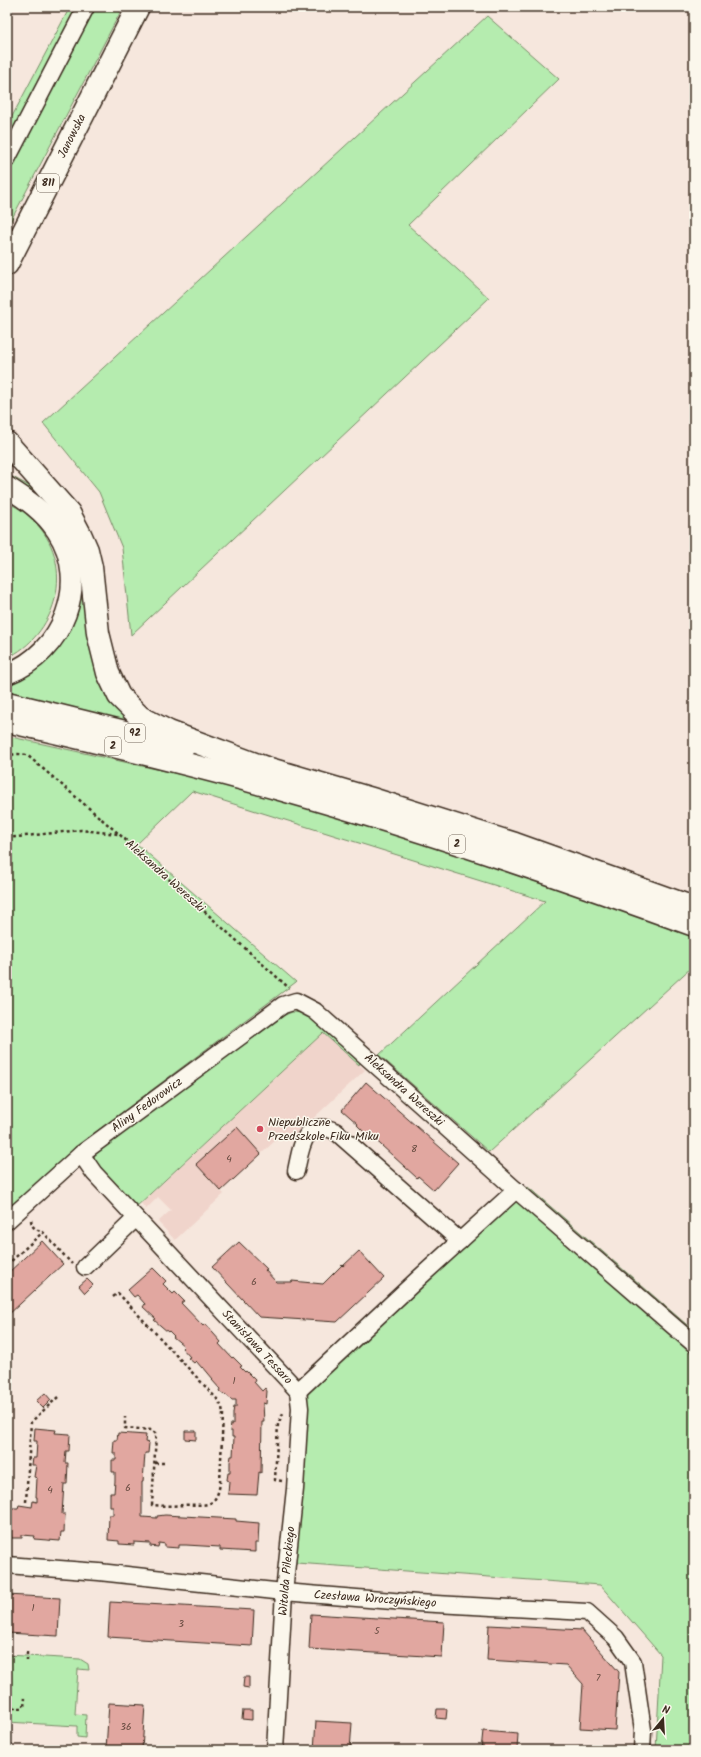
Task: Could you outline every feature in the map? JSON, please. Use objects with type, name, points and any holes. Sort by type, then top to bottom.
[{"type":"highway","name":"Janowska","points":[[8,264],[138,7]]},
{"type":"highway","points":[[7,442],[69,513],[87,550],[91,567],[98,633],[102,654],[108,673],[119,696],[140,717],[153,725],[263,767]]},
{"type":"highway","points":[[7,466],[40,481]]},
{"type":"highway","name":"2","points":[[7,721],[157,757],[326,802],[523,865],[694,925]]},
{"type":"highway","name":"2","points":[[263,767],[358,794],[515,844],[694,908]]},
{"type":"main road","points":[[7,674],[32,662],[56,636],[67,612],[72,581],[68,557],[58,532],[29,500],[8,488]]},
{"type":"main road","name":"92","points":[[7,702],[158,739],[263,767]]},
{"type":"street","points":[[7,159],[86,7]]},
{"type":"street","name":"Aliny Fedorowicz","points":[[7,1221],[81,1154],[283,1005],[296,1001]]},
{"type":"street","name":"Aleksandra Wereszki","points":[[296,1001],[315,1011],[516,1190],[694,1344]]},
{"type":"street","points":[[296,1171],[302,1143],[306,1136],[314,1130],[321,1128],[335,1131],[460,1241]]},
{"type":"street","name":"Stanisława Tessaro","points":[[81,1154],[94,1174],[298,1391],[516,1190]]},
{"type":"street","points":[[79,1266],[136,1218]]},
{"type":"street","name":"Witolda Pileckiego","points":[[275,1750],[284,1592],[295,1482],[300,1408],[298,1391]]},
{"type":"street","name":"Czesława Wroczyńskiego","points":[[7,1565],[99,1572],[284,1592],[418,1603],[587,1612],[616,1638],[633,1662],[643,1730],[642,1750]]},
{"type":"path","name":"Aleksandra Wereszki","points":[[7,759],[8,756],[16,753],[27,755],[119,834],[296,994],[296,1001]]},
{"type":"path","points":[[7,838],[81,830],[119,834]]},
{"type":"path","points":[[31,1217],[32,1226],[43,1232],[79,1266]]},
{"type":"path","points":[[7,1265],[43,1232]]},
{"type":"path","points":[[113,1297],[118,1293],[217,1399],[223,1410],[219,1489],[216,1497],[210,1503],[201,1506],[181,1505],[179,1507],[152,1505],[156,1432],[152,1430],[125,1428],[125,1417]]},
{"type":"path","points":[[26,1502],[31,1422],[58,1397]]},
{"type":"path","points":[[288,1406],[281,1416],[278,1424],[275,1480],[295,1482]]},
{"type":"path","points":[[155,1463],[164,1463]]},
{"type":"path","points":[[27,1652],[27,1661]]},
{"type":"path","points":[[7,1708],[24,1707],[25,1698]]},
{"type":"shaded area","name":"Niepubliczne Przedszkole Fiku Miku","points":[[323,1033],[365,1070],[291,1139],[277,1139],[221,1191],[224,1194],[175,1240],[158,1222],[171,1210],[158,1197],[146,1209],[141,1203]]},
{"type":"green space","points":[[70,7],[123,7],[7,228],[7,126]]},
{"type":"green space","points":[[487,16],[559,79],[408,225],[489,298],[131,635],[122,548],[99,492],[43,423]]},
{"type":"green space","points":[[7,474],[48,496],[140,727],[7,696],[7,685],[25,676],[38,667],[79,574],[7,478]]},
{"type":"green space","points":[[7,503],[26,513],[41,529],[51,546],[56,564],[57,583],[54,601],[48,618],[37,634],[24,648],[7,658]]},
{"type":"green space","points":[[7,736],[246,789],[463,852],[694,937],[694,965],[489,1152],[379,1055],[545,901],[192,791],[137,844],[296,982],[89,1137],[7,1213]]},
{"type":"green space","points":[[292,1012],[306,1013],[361,1058],[359,1065],[323,1033],[136,1207],[94,1161],[95,1151],[280,1017]]},
{"type":"green space","points":[[528,1187],[694,1331],[694,1750],[656,1750],[661,1655],[600,1585],[296,1563],[308,1393]]},
{"type":"green space","points":[[7,1655],[80,1659],[88,1664],[89,1670],[78,1669],[75,1714],[86,1715],[85,1738],[77,1737],[77,1726],[7,1722]]},
{"type":"building","points":[[366,1082],[458,1163],[434,1190],[418,1176],[417,1178],[369,1134],[367,1135],[357,1125],[358,1124],[342,1110]]},
{"type":"building","points":[[237,1127],[261,1154],[221,1191],[196,1164]]},
{"type":"building","points":[[42,1241],[63,1264],[7,1316],[7,1274]]},
{"type":"building","points":[[239,1242],[267,1269],[265,1270],[276,1282],[292,1281],[323,1284],[359,1251],[384,1278],[337,1322],[259,1317],[212,1267]]},
{"type":"building","points":[[153,1268],[166,1281],[163,1284],[173,1294],[175,1292],[184,1301],[181,1303],[203,1326],[205,1324],[221,1342],[219,1344],[242,1366],[240,1367],[245,1372],[246,1371],[255,1380],[254,1382],[262,1391],[265,1388],[267,1391],[266,1404],[263,1403],[264,1422],[262,1422],[261,1473],[259,1472],[257,1495],[228,1494],[229,1481],[227,1480],[228,1473],[230,1473],[231,1456],[233,1456],[234,1437],[232,1437],[232,1431],[230,1431],[231,1424],[233,1424],[233,1413],[234,1407],[236,1407],[236,1400],[232,1400],[219,1391],[220,1389],[203,1367],[202,1368],[196,1361],[194,1363],[188,1358],[190,1357],[182,1348],[184,1346],[173,1337],[174,1336],[169,1331],[168,1332],[154,1320],[156,1319],[143,1307],[145,1304],[137,1295],[134,1297],[128,1290]]},
{"type":"building","points":[[87,1279],[93,1285],[85,1293],[79,1286]]},
{"type":"building","points":[[45,1393],[51,1400],[43,1408],[36,1401]]},
{"type":"building","points":[[7,1400],[8,1400],[7,1425]]},
{"type":"building","points":[[35,1428],[56,1430],[55,1433],[70,1434],[69,1451],[66,1451],[65,1463],[68,1463],[67,1484],[64,1484],[62,1514],[65,1514],[64,1532],[61,1532],[60,1541],[34,1539],[35,1536],[22,1535],[22,1538],[11,1538],[11,1535],[7,1534],[7,1508],[18,1508],[19,1505],[32,1507],[33,1501],[37,1502],[37,1478],[34,1477],[36,1465],[32,1465],[33,1458],[36,1458],[37,1441],[34,1441]]},
{"type":"building","points":[[185,1431],[196,1431],[196,1440],[185,1439]]},
{"type":"building","points":[[118,1433],[146,1435],[145,1442],[149,1443],[148,1453],[145,1453],[142,1482],[142,1517],[157,1518],[157,1516],[165,1515],[236,1519],[236,1521],[259,1523],[258,1543],[255,1543],[255,1552],[220,1550],[220,1547],[186,1545],[179,1545],[179,1548],[165,1547],[165,1544],[159,1543],[158,1547],[150,1546],[150,1543],[134,1542],[134,1545],[119,1544],[119,1541],[108,1540],[109,1515],[113,1515],[113,1507],[110,1507],[110,1493],[114,1493],[115,1481],[115,1472],[112,1472],[112,1460],[116,1460],[116,1453],[113,1453],[114,1440],[117,1440]]},
{"type":"building","points":[[7,1595],[60,1598],[58,1636],[7,1633]]},
{"type":"building","points":[[110,1602],[254,1610],[252,1646],[108,1637]]},
{"type":"building","points":[[311,1614],[444,1622],[442,1657],[309,1649]]},
{"type":"building","points":[[489,1625],[582,1630],[619,1672],[615,1730],[580,1728],[583,1684],[566,1665],[487,1660]]},
{"type":"building","points":[[244,1677],[249,1677],[249,1688],[243,1687]]},
{"type":"building","points":[[109,1703],[145,1705],[142,1750],[106,1750]]},
{"type":"building","points":[[437,1709],[447,1709],[446,1719],[436,1718]]},
{"type":"building","points":[[243,1710],[252,1710],[252,1720],[242,1719]]},
{"type":"building","points":[[316,1721],[352,1723],[350,1750],[314,1750]]},
{"type":"building","points":[[483,1731],[518,1734],[517,1750],[481,1750]]},
{"type":"place","name":"Niepubliczne Przedszkole Fiku Miku","points":[[260,1129]]}]
